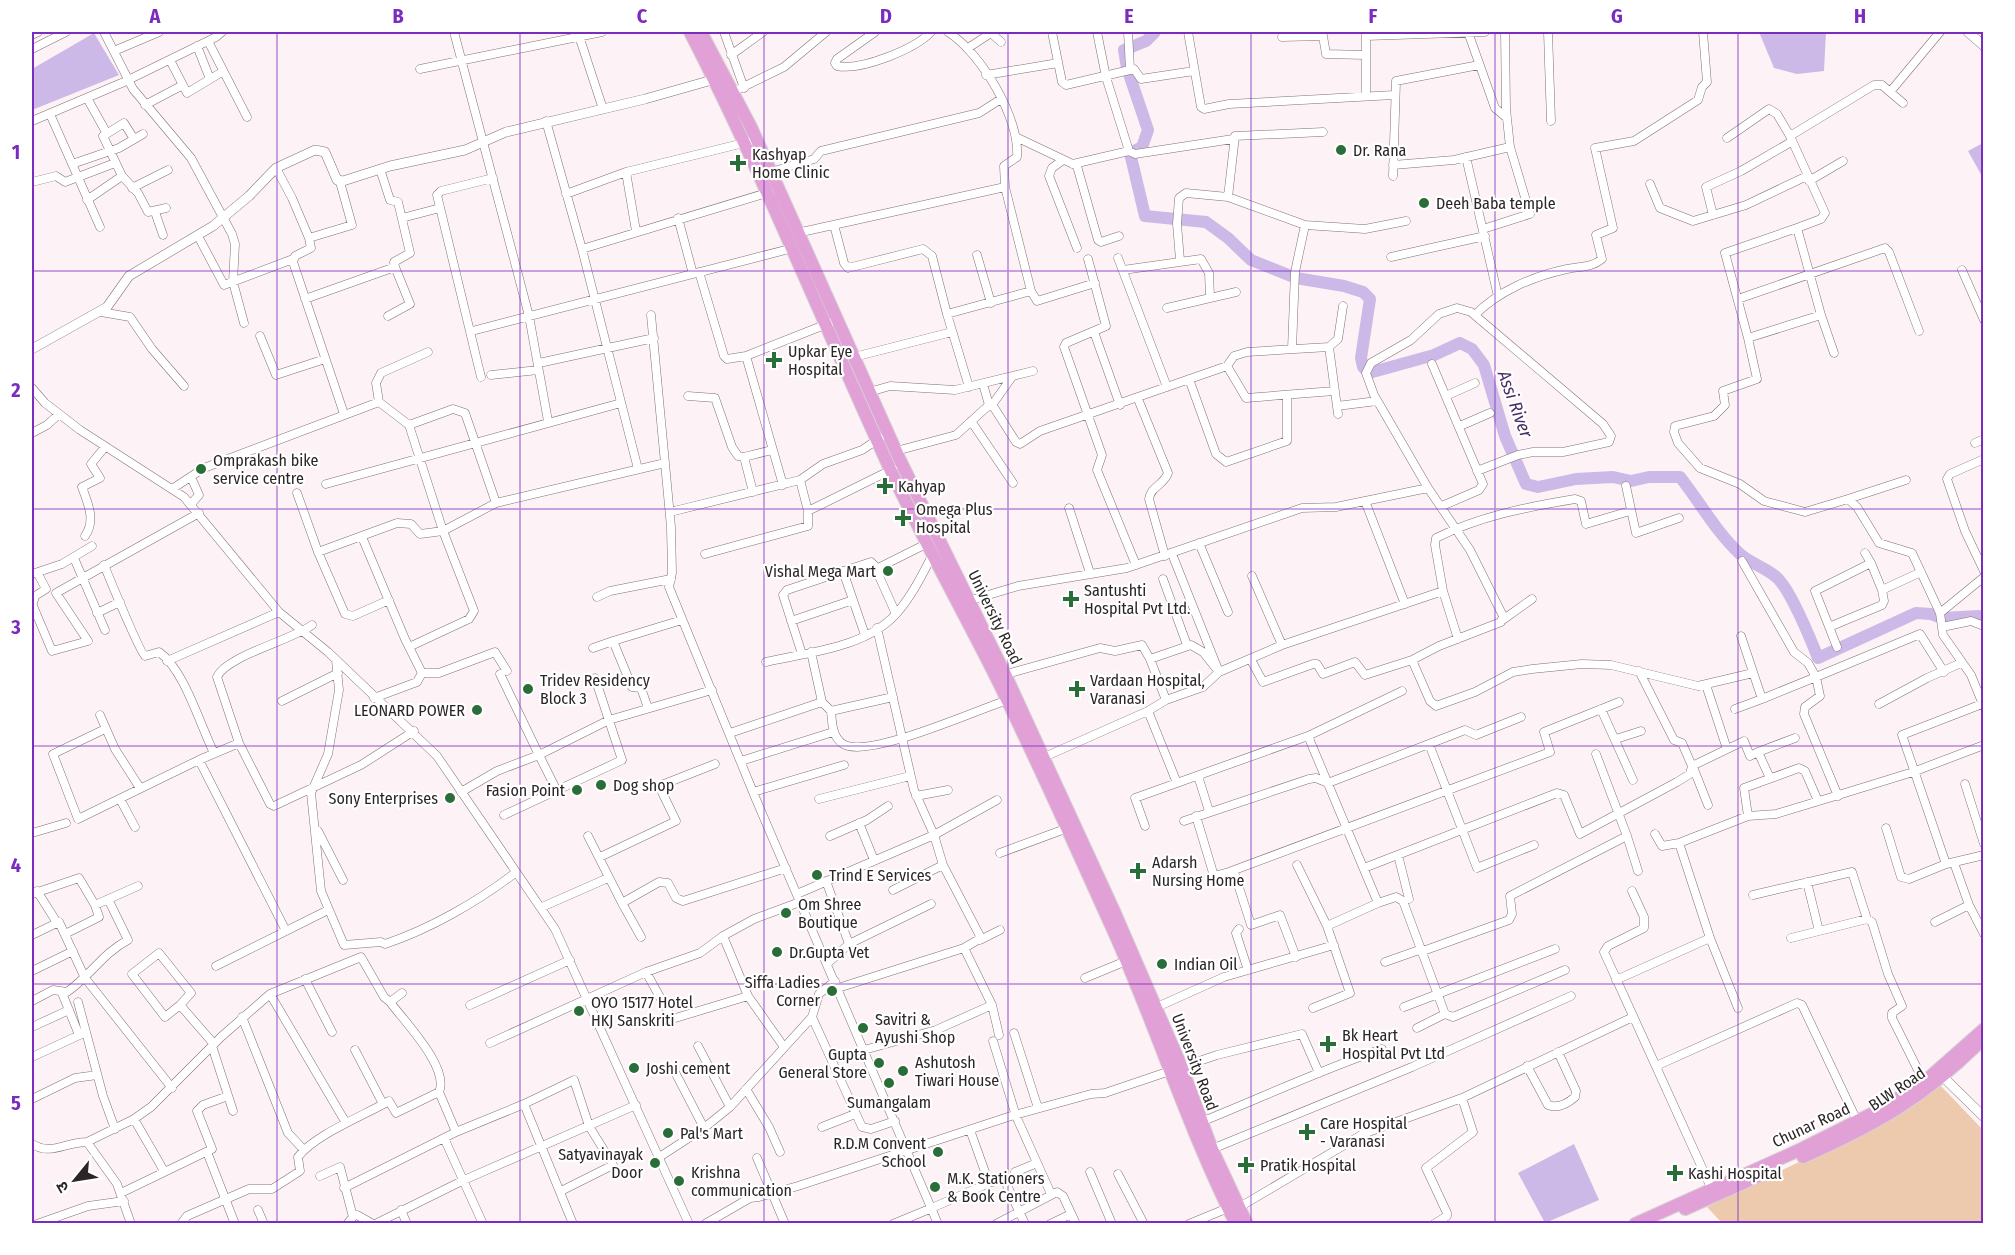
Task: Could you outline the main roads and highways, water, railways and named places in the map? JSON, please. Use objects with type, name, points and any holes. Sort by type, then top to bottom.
[{"type":"main road","points":[[690,32],[719,78],[751,141],[797,247],[824,326],[883,436],[930,550],[1000,676]]},
{"type":"main road","name":"University Road","points":[[701,32],[719,78],[731,93],[751,141],[771,172],[773,191],[797,233],[797,247],[837,320],[870,392],[883,436],[896,451],[897,468],[939,542],[968,601],[1000,676],[1042,758],[1157,1007],[1177,1069],[1212,1149],[1233,1208],[1246,1224]]},
{"type":"main road","points":[[1011,699],[1065,829],[1177,1069],[1203,1158],[1233,1208],[1236,1224]]},
{"type":"main road","name":"Chunar Road","points":[[1635,1224],[1713,1192],[1857,1121],[1941,1074],[1983,1029]]},
{"type":"main road","name":"BLW Road","points":[[1653,1224],[1713,1192],[1881,1121],[1983,1039]]},
{"type":"waterway","name":"Assi River","points":[[1155,32],[1146,41],[1124,50],[1127,68],[1148,130],[1142,147],[1130,153],[1145,216],[1206,222],[1228,238],[1251,260],[1296,278],[1344,286],[1363,292],[1370,299],[1361,358],[1363,367],[1369,373],[1434,355],[1460,343],[1472,349],[1484,365],[1505,436],[1526,484],[1538,487],[1576,479],[1613,477],[1631,481],[1649,477],[1680,477],[1731,545],[1744,557],[1771,573],[1781,582],[1799,614],[1818,658],[1916,613],[1931,614],[1942,618],[1979,616],[1984,621]]},
{"type":"place","name":"Dr. Rana","points":[[1341,150]]},
{"type":"place","name":"Kashyap Home Clinic","points":[[738,163]]},
{"type":"place","name":"Deeh Baba temple","points":[[1424,203]]},
{"type":"place","name":"Upkar Eye Hospital","points":[[774,360]]},
{"type":"place","name":"Omprakash bike service centre","points":[[201,469]]},
{"type":"place","name":"Kahyap","points":[[885,486]]},
{"type":"place","name":"Omega Plus Hospital","points":[[903,518]]},
{"type":"place","name":"Vishal Mega Mart","points":[[888,571]]},
{"type":"place","name":"Santushti Hospital Pvt Ltd.","points":[[1071,599]]},
{"type":"place","name":"Tridev Residency Block 3","points":[[528,689]]},
{"type":"place","name":"Vardaan Hospital, Varanasi","points":[[1077,689]]},
{"type":"place","name":"LEONARD POWER","points":[[477,710]]},
{"type":"place","name":"Dog shop","points":[[601,785]]},
{"type":"place","name":"Fasion Point","points":[[577,790]]},
{"type":"place","name":"Sony Enterprises","points":[[450,798]]},
{"type":"place","name":"Adarsh Nursing Home","points":[[1138,871]]},
{"type":"place","name":"Trind E Services","points":[[817,875]]},
{"type":"place","name":"Om Shree Boutique","points":[[786,913]]},
{"type":"place","name":"Dr.Gupta Vet","points":[[777,952]]},
{"type":"place","name":"Indian Oil","points":[[1162,964]]},
{"type":"place","name":"Siffa Ladies Corner","points":[[832,991]]},
{"type":"place","name":"OYO 15177 Hotel HKJ Sanskriti","points":[[579,1011]]},
{"type":"place","name":"Savitri & Ayushi Shop","points":[[863,1028]]},
{"type":"place","name":"Bk Heart Hospital Pvt Ltd","points":[[1328,1044]]},
{"type":"place","name":"Gupta General Store","points":[[879,1063]]},
{"type":"place","name":"Joshi cement","points":[[634,1068]]},
{"type":"place","name":"Ashutosh Tiwari House","points":[[903,1071]]},
{"type":"place","name":"Sumangalam","points":[[889,1083]]},
{"type":"place","name":"Care Hospital - Varanasi","points":[[1307,1132]]},
{"type":"place","name":"Pal's Mart","points":[[668,1133]]},
{"type":"place","name":"R.D.M Convent School","points":[[938,1152]]},
{"type":"place","name":"Satyavinayak Door","points":[[655,1163]]},
{"type":"place","name":"Pratik Hospital","points":[[1246,1165]]},
{"type":"place","name":"Kashi Hospital","points":[[1675,1173]]},
{"type":"place","name":"Krishna communication","points":[[679,1181]]},
{"type":"place","name":"M.K. Stationers & Book Centre","points":[[935,1187]]}]
